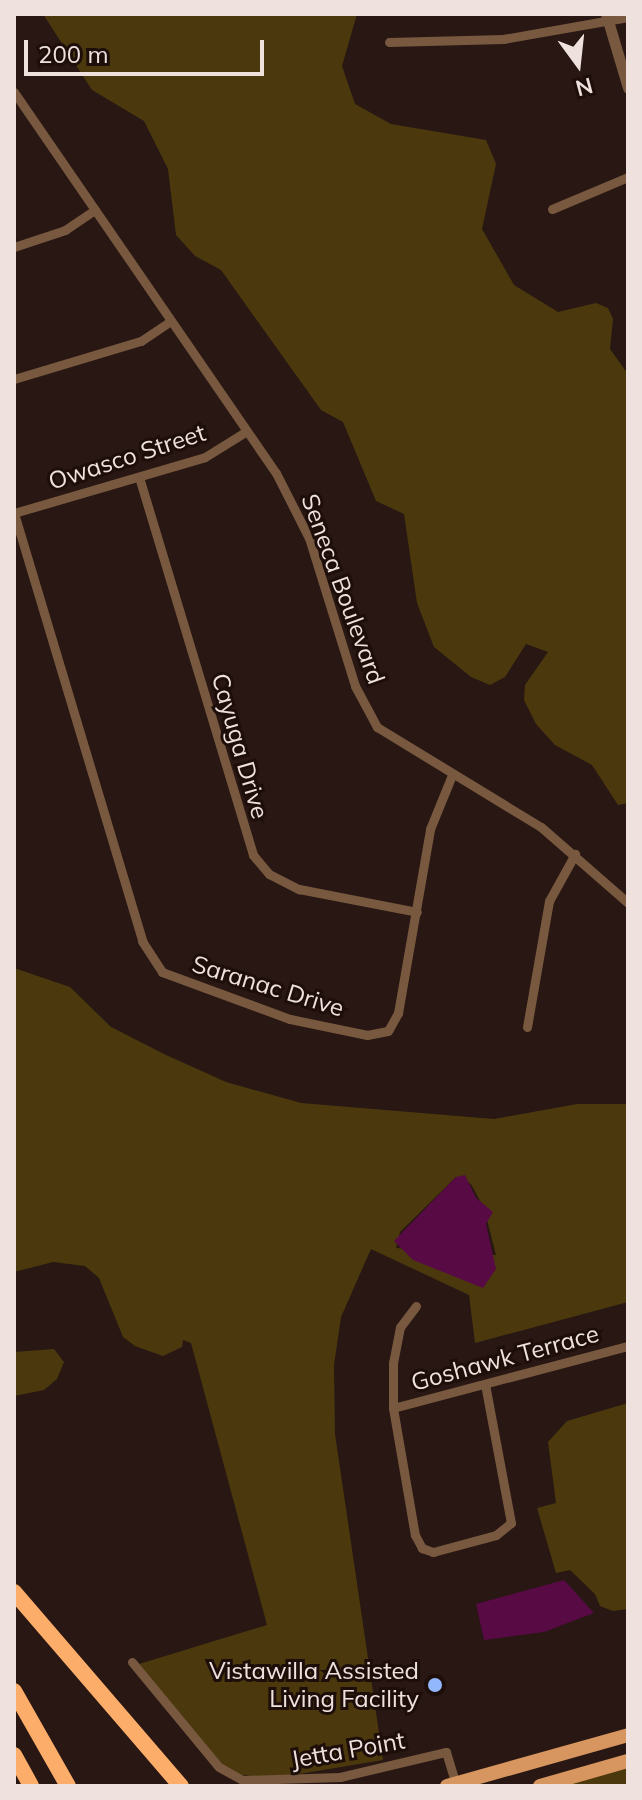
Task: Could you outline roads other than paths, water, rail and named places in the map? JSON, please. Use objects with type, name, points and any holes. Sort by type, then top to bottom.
[{"type":"highway","points":[[14,1581],[79,1667]]},
{"type":"highway","points":[[14,1592],[181,1786]]},
{"type":"highway","points":[[14,1691],[68,1786]]},
{"type":"highway","points":[[113,1708],[167,1786]]},
{"type":"highway","points":[[14,1755],[31,1786]]},
{"type":"main road","points":[[452,1785],[628,1735]]},
{"type":"main road","points":[[540,1786],[628,1761]]},
{"type":"main road","points":[[474,1786],[513,1768]]},
{"type":"street","points":[[389,42],[503,39],[607,18],[628,17]]},
{"type":"street","points":[[607,18],[628,88]]},
{"type":"street","name":"Seneca Boulevard","points":[[14,92],[276,473],[309,538],[366,711],[392,740],[575,854],[628,903]]},
{"type":"street","points":[[552,209],[628,177]]},
{"type":"street","points":[[14,247],[65,230],[95,210]]},
{"type":"street","points":[[14,379],[141,341],[171,321]]},
{"type":"street","name":"Owasco Street","points":[[14,513],[205,457],[247,431]]},
{"type":"street","name":"Cayuga Drive","points":[[139,477],[253,855],[269,874],[299,889],[417,912]]},
{"type":"street","name":"Saranac Drive","points":[[14,513],[142,941],[162,972],[290,1019],[380,1034],[388,1031],[398,1013],[430,829],[452,775]]},
{"type":"street","points":[[527,1027],[549,901],[575,854]]},
{"type":"street","points":[[416,1306],[400,1327],[393,1363],[393,1408],[415,1535],[422,1548],[433,1552],[496,1535],[511,1523],[485,1384]]},
{"type":"street","name":"Goshawk Terrace","points":[[393,1408],[628,1346]]},
{"type":"street","name":"Jetta Point","points":[[132,1662],[219,1767],[242,1780],[340,1777],[446,1752],[452,1785]]},
{"type":"place","name":"Vistawilla Assisted Living Facility","points":[[435,1685]]}]
